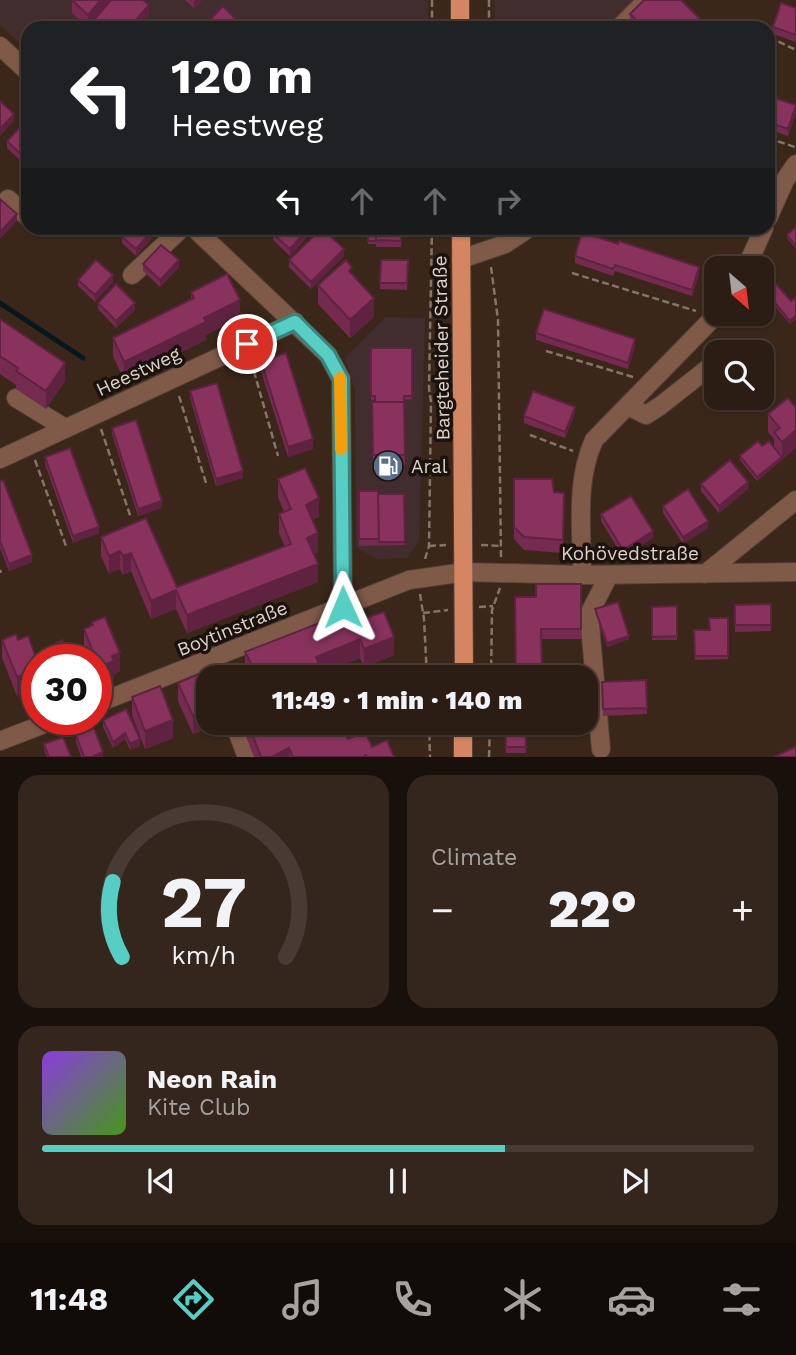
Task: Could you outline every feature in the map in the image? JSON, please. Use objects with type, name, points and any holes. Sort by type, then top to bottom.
[{"type":"main road","points":[[460,0],[460,21]]},
{"type":"main road","name":"Bargteheider Straße","points":[[461,235],[464,665]]},
{"type":"main road","points":[[463,735],[463,757]]},
{"type":"street","points":[[626,21],[647,0]]},
{"type":"street","points":[[0,46],[21,66]]},
{"type":"street","points":[[775,202],[796,164]]},
{"type":"street","points":[[8,199],[21,211]]},
{"type":"street","points":[[132,275],[175,235]]},
{"type":"street","points":[[202,235],[328,355],[341,379],[343,607]]},
{"type":"street","points":[[461,259],[491,250],[518,235]]},
{"type":"street","points":[[751,256],[761,235]]},
{"type":"street","name":"Heestweg","points":[[0,459],[295,322]]},
{"type":"street","points":[[582,575],[581,480],[594,440],[706,326]]},
{"type":"street","points":[[628,405],[646,415],[704,371]]},
{"type":"street","points":[[16,398],[65,428]]},
{"type":"street","points":[[705,574],[796,500]]},
{"type":"street","name":"Boytinstraße","points":[[112,698],[409,580],[464,572]]},
{"type":"street","name":"Kohövedstraße","points":[[464,572],[582,575],[796,572]]},
{"type":"street","points":[[601,748],[589,614],[609,575]]},
{"type":"street","points":[[209,659],[211,665]]},
{"type":"street","points":[[0,741],[21,733]]},
{"type":"street","points":[[239,735],[247,757]]},
{"type":"path","points":[[432,0],[432,21]]},
{"type":"path","points":[[489,0],[489,21]]},
{"type":"path","points":[[775,40],[796,50]]},
{"type":"path","points":[[775,140],[796,147]]},
{"type":"path","points":[[426,665],[421,579],[429,546],[432,235]]},
{"type":"path","points":[[491,250],[492,285],[498,320],[501,573],[499,593],[492,610],[491,665]]},
{"type":"path","points":[[572,273],[704,311]]},
{"type":"path","points":[[247,344],[278,456]]},
{"type":"path","points":[[546,351],[651,383]]},
{"type":"path","points":[[173,378],[206,483]]},
{"type":"path","points":[[96,414],[131,518]]},
{"type":"path","points":[[530,436],[587,456]]},
{"type":"path","points":[[29,444],[66,546]]},
{"type":"path","points":[[429,735],[430,757]]},
{"type":"path","points":[[489,757],[490,735]]},
{"type":"shaded area","points":[[0,0],[428,0],[428,21],[21,21],[21,44],[0,25]]},
{"type":"shaded area","points":[[494,0],[638,0],[617,21],[496,21]]},
{"type":"shaded area","name":"Aral","points":[[386,317],[425,318],[419,541],[407,558],[376,559],[356,547],[355,391],[345,358]]},
{"type":"building","points":[[72,0],[101,0],[88,15]]},
{"type":"building","points":[[111,0],[143,0],[149,5],[135,21],[93,21]]},
{"type":"building","points":[[644,0],[681,0],[702,21],[638,21],[630,14]]},
{"type":"building","points":[[781,3],[796,8],[796,35],[775,28]]},
{"type":"building","points":[[223,6],[237,21],[209,21]]},
{"type":"building","points":[[775,98],[796,105],[788,129],[775,124]]},
{"type":"building","points":[[0,101],[14,114],[0,129]]},
{"type":"building","points":[[21,126],[21,154],[7,141]]},
{"type":"building","points":[[0,199],[17,214],[0,232]]},
{"type":"building","points":[[796,227],[796,246],[787,235]]},
{"type":"building","points":[[124,235],[149,235],[136,249],[122,237]]},
{"type":"building","points":[[274,235],[303,235],[290,249]]},
{"type":"building","points":[[315,235],[329,235],[344,249],[311,282],[289,260]]},
{"type":"building","points":[[368,235],[376,235],[376,241],[368,241]]},
{"type":"building","points":[[376,235],[401,235],[401,241],[376,240]]},
{"type":"building","points":[[581,235],[591,235],[618,244],[619,241],[699,267],[692,290],[615,265],[613,269],[575,256]]},
{"type":"building","points":[[161,245],[179,260],[160,280],[143,264]]},
{"type":"building","points":[[96,260],[113,275],[95,295],[78,280]]},
{"type":"building","points":[[346,260],[352,267],[349,271],[374,298],[350,320],[318,285]]},
{"type":"building","points":[[381,260],[408,260],[407,283],[380,283]]},
{"type":"building","points":[[227,274],[240,300],[204,318],[206,322],[124,362],[113,338],[194,298],[191,292]]},
{"type":"building","points":[[116,284],[135,303],[116,321],[98,303]]},
{"type":"building","points":[[774,284],[791,301],[796,297],[796,315],[790,321],[774,302]]},
{"type":"building","points":[[544,309],[635,339],[628,363],[536,333]]},
{"type":"building","points":[[0,319],[65,363],[46,391],[16,371],[18,368],[0,356]]},
{"type":"building","points":[[371,348],[412,348],[412,396],[404,396],[404,402],[375,402],[375,396],[371,396]]},
{"type":"building","points":[[286,353],[313,439],[288,447],[261,361]]},
{"type":"building","points":[[217,383],[243,471],[216,479],[190,391]]},
{"type":"building","points":[[533,391],[575,407],[565,432],[524,416]]},
{"type":"building","points":[[788,398],[796,408],[796,430],[782,442],[774,432],[780,428],[768,414]]},
{"type":"building","points":[[372,402],[404,402],[405,455],[373,455]]},
{"type":"building","points":[[136,420],[162,501],[138,509],[112,428]]},
{"type":"building","points":[[758,441],[762,446],[769,441],[782,457],[757,477],[740,456]]},
{"type":"building","points":[[70,448],[99,527],[73,536],[45,457]]},
{"type":"building","points":[[730,460],[748,482],[719,506],[701,484]]},
{"type":"building","points":[[305,468],[319,498],[306,505],[318,533],[307,538],[318,564],[187,615],[176,590],[151,601],[131,553],[123,556],[120,551],[109,556],[101,537],[146,518],[177,587],[291,544],[279,514],[291,509],[278,479]]},
{"type":"building","points":[[514,479],[552,479],[554,492],[564,493],[563,540],[524,537],[514,527]]},
{"type":"building","points":[[3,480],[32,555],[9,564],[0,541],[0,481]]},
{"type":"building","points":[[688,489],[708,521],[683,537],[663,506]]},
{"type":"building","points":[[359,491],[378,491],[379,539],[359,539]]},
{"type":"building","points":[[378,494],[404,494],[405,542],[379,542]]},
{"type":"building","points":[[631,496],[653,531],[623,550],[601,514]]},
{"type":"building","points":[[536,584],[581,584],[581,629],[541,629],[542,665],[516,665],[515,597],[536,597]]},
{"type":"building","points":[[618,602],[629,636],[607,643],[595,609]]},
{"type":"building","points":[[771,604],[771,625],[735,625],[735,605]]},
{"type":"building","points":[[677,606],[677,636],[652,637],[652,607]]},
{"type":"building","points":[[358,608],[362,619],[384,612],[394,637],[364,649],[360,639],[316,657],[319,665],[252,665],[245,652]]},
{"type":"building","points":[[105,617],[120,653],[112,656],[112,644],[90,644],[84,629],[93,625],[92,622]]},
{"type":"building","points":[[709,618],[728,618],[728,656],[695,656],[694,630],[710,630]]},
{"type":"building","points":[[16,634],[18,640],[28,636],[31,644],[21,644],[21,676],[17,677],[2,640]]},
{"type":"building","points":[[196,675],[196,715],[193,716],[178,683]]},
{"type":"building","points":[[646,680],[647,708],[603,709],[602,682]]},
{"type":"building","points":[[160,686],[173,720],[145,731],[132,697]]},
{"type":"building","points":[[126,709],[140,739],[130,744],[125,733],[113,742],[110,735],[112,735],[112,716]]},
{"type":"building","points":[[76,735],[97,735],[103,752],[84,757]]},
{"type":"building","points":[[253,735],[346,735],[348,739],[366,735],[372,747],[387,740],[394,757],[293,757],[289,748],[272,757],[261,757]]},
{"type":"building","points":[[506,735],[526,735],[526,747],[506,747]]},
{"type":"building","points":[[63,737],[71,757],[49,757],[44,744]]},
{"type":"building","points":[[795,747],[796,757],[774,757]]},
{"type":"waterway","points":[[0,303],[83,358]]},
{"type":"slow traffic","points":[[340,378],[341,449]]},
{"type":"place","name":"Aral","points":[[388,466]]},
{"type":"route","points":[[247,344],[295,322],[328,355],[341,379],[343,607]]}]
